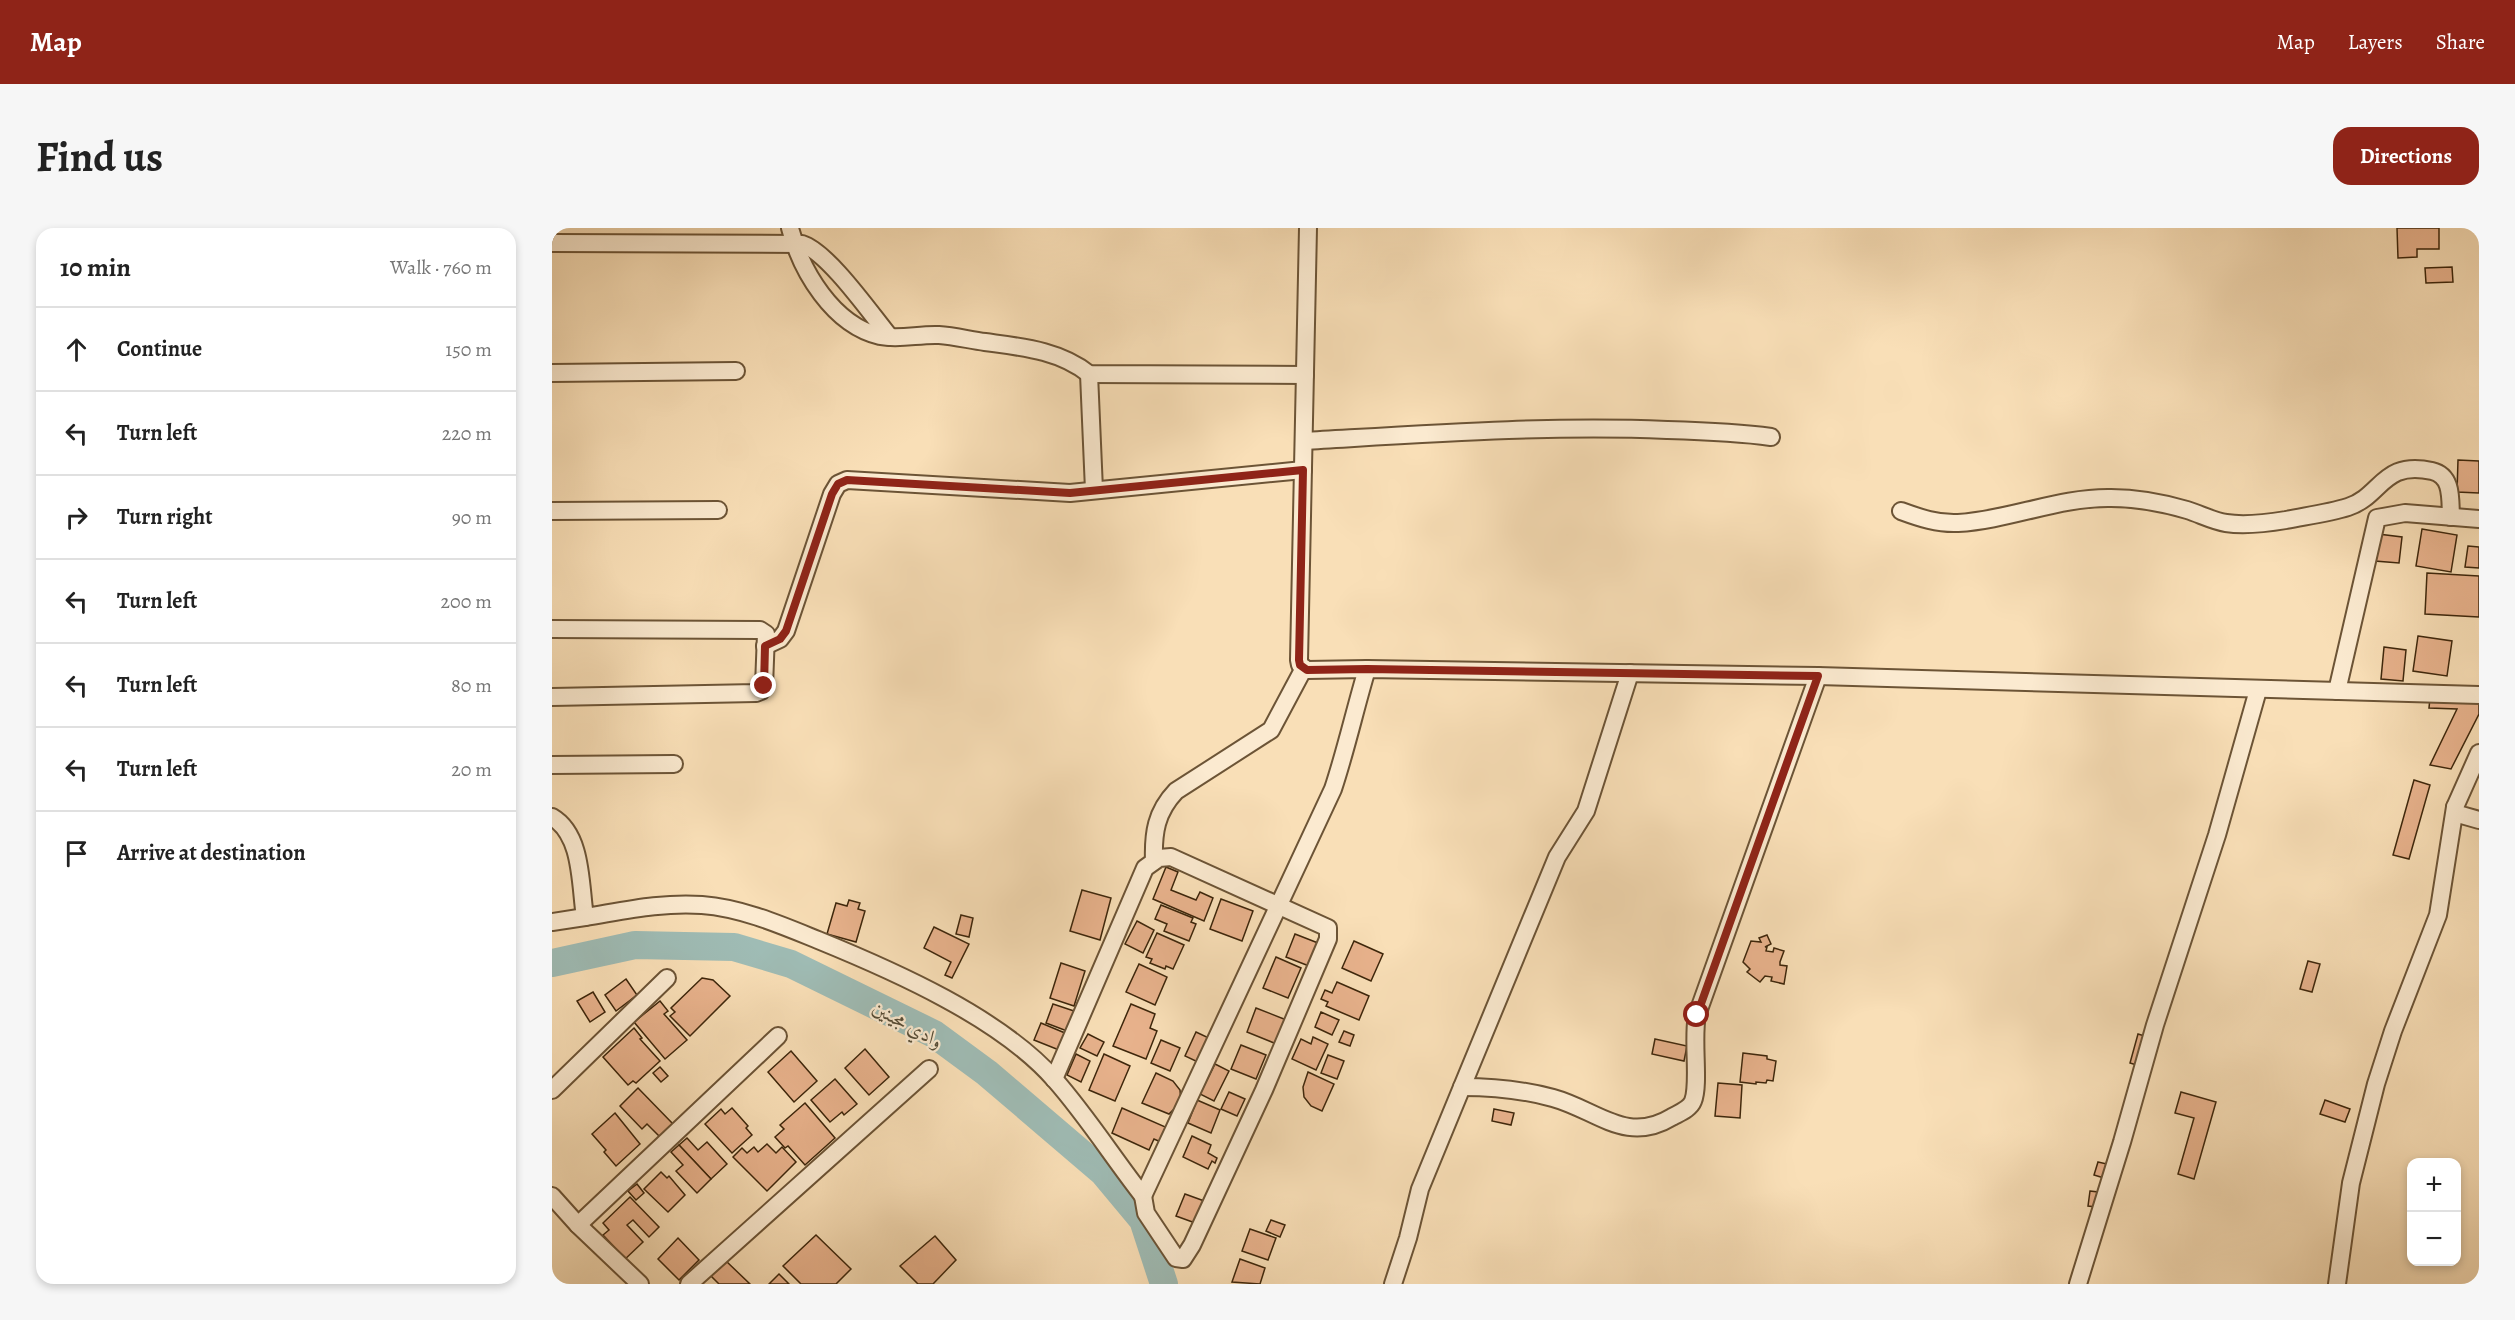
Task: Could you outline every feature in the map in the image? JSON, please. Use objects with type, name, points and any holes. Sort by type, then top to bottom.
[{"type":"street","points":[[1304,669],[1299,660],[1308,228]]},
{"type":"street","points":[[792,235],[807,269],[829,303],[842,317],[855,327],[890,337],[940,335],[1037,350],[1067,360],[1089,374],[1305,375]]},
{"type":"street","points":[[552,243],[792,235],[816,251],[890,337]]},
{"type":"street","points":[[552,373],[736,371]]},
{"type":"street","points":[[1089,374],[1094,490]]},
{"type":"street","points":[[1304,441],[1514,428],[1599,427],[1727,432],[1771,437]]},
{"type":"street","points":[[1901,511],[1924,520],[1958,523],[2087,499],[2117,498],[2136,499],[2187,510],[2227,523],[2249,524],[2284,520],[2350,506],[2393,473],[2414,469],[2434,471],[2445,478],[2450,489],[2451,516]]},
{"type":"street","points":[[765,646],[780,639],[786,631],[832,494],[838,484],[855,480],[1070,493],[1303,470]]},
{"type":"street","points":[[552,511],[718,510]]},
{"type":"street","points":[[2337,691],[2377,518],[2404,513],[2479,519]]},
{"type":"street","points":[[552,629],[760,630],[766,634],[764,686],[762,691],[756,693],[552,697]]},
{"type":"street","points":[[1304,669],[1818,676],[2479,695]]},
{"type":"street","points":[[1154,861],[1155,825],[1168,799],[1176,791],[1271,730],[1304,669]]},
{"type":"street","points":[[1143,1196],[1223,1029],[1333,789],[1367,669]]},
{"type":"street","points":[[1393,1284],[1408,1238],[1420,1189],[1557,857],[1562,846],[1587,811],[1630,673]]},
{"type":"street","points":[[1462,1087],[1504,1089],[1552,1097],[1628,1128],[1639,1129],[1658,1125],[1691,1105],[1695,1094],[1694,1038],[1697,1015],[1818,676]]},
{"type":"street","points":[[2078,1284],[2155,1025],[2217,835],[2258,690]]},
{"type":"street","points":[[2337,1284],[2350,1183],[2376,1084],[2393,1031],[2438,915],[2455,807],[2479,753]]},
{"type":"street","points":[[552,765],[674,764]]},
{"type":"street","points":[[2455,807],[2458,814],[2479,820]]},
{"type":"street","points":[[552,817],[559,821],[569,834],[575,850],[585,917]]},
{"type":"street","points":[[552,922],[669,904],[703,905],[741,912],[778,924],[870,961],[957,1007],[985,1023],[1020,1049],[1054,1079],[1143,1196],[1146,1213],[1176,1258],[1183,1259],[1192,1245],[1264,1090],[1328,939],[1328,928],[1277,907],[1171,857],[1159,858],[1144,868],[1054,1079]]},
{"type":"street","points":[[552,1090],[667,978]]},
{"type":"street","points":[[578,1225],[778,1036]]},
{"type":"street","points":[[689,1284],[929,1069]]},
{"type":"street","points":[[552,1196],[578,1225],[640,1284]]},
{"type":"building","points":[[2397,228],[2439,228],[2439,249],[2417,249],[2417,257],[2398,258]]},
{"type":"building","points":[[2452,267],[2453,282],[2426,283],[2425,268]]},
{"type":"building","points":[[2458,460],[2479,461],[2479,493],[2457,492]]},
{"type":"building","points":[[2422,529],[2457,535],[2451,572],[2416,566]]},
{"type":"building","points":[[2378,534],[2402,537],[2399,563],[2375,561]]},
{"type":"building","points":[[2468,546],[2479,547],[2479,568],[2465,567]]},
{"type":"building","points":[[2427,573],[2479,576],[2479,617],[2425,614]]},
{"type":"building","points":[[2418,636],[2452,641],[2447,676],[2413,671]]},
{"type":"building","points":[[2384,647],[2406,650],[2403,681],[2381,679]]},
{"type":"building","points":[[2430,698],[2479,700],[2479,714],[2451,769],[2430,765],[2457,709],[2429,708]]},
{"type":"building","points":[[2414,780],[2430,785],[2409,859],[2393,855]]},
{"type":"building","points":[[1166,867],[1178,872],[1171,890],[1196,900],[1200,892],[1213,898],[1204,921],[1153,899]]},
{"type":"building","points":[[1082,890],[1111,898],[1100,940],[1070,931]]},
{"type":"building","points":[[1221,899],[1253,911],[1242,941],[1210,929]]},
{"type":"building","points":[[849,900],[860,903],[858,909],[865,911],[856,942],[827,934],[836,903],[847,906]]},
{"type":"building","points":[[1161,905],[1193,918],[1191,922],[1196,924],[1189,941],[1164,931],[1167,924],[1155,919]]},
{"type":"building","points":[[961,915],[973,918],[969,937],[956,934]]},
{"type":"building","points":[[1137,921],[1154,930],[1143,953],[1125,944]]},
{"type":"building","points":[[934,927],[969,944],[952,978],[945,975],[951,962],[924,948]]},
{"type":"building","points":[[1157,933],[1184,945],[1173,969],[1166,966],[1165,969],[1150,963],[1152,959],[1146,957]]},
{"type":"building","points":[[1295,934],[1318,943],[1309,966],[1286,957]]},
{"type":"building","points":[[1767,935],[1771,944],[1765,947],[1767,947],[1766,951],[1773,952],[1774,948],[1784,951],[1780,965],[1787,966],[1784,984],[1771,981],[1772,977],[1765,976],[1760,982],[1747,972],[1750,969],[1743,962],[1751,941],[1761,942],[1759,938]]},
{"type":"building","points":[[1354,941],[1383,954],[1371,981],[1342,968]]},
{"type":"building","points":[[1276,957],[1301,968],[1288,998],[1263,988]]},
{"type":"building","points":[[2308,961],[2320,964],[2312,992],[2300,989]]},
{"type":"building","points":[[1061,963],[1085,971],[1074,1006],[1050,998]]},
{"type":"building","points":[[1139,964],[1167,977],[1155,1005],[1126,992]]},
{"type":"building","points":[[702,978],[713,980],[730,996],[690,1036],[670,1016],[675,1012],[671,1008]]},
{"type":"building","points":[[626,979],[637,995],[616,1011],[605,995]]},
{"type":"building","points":[[1337,982],[1369,996],[1359,1020],[1326,1006],[1328,1002],[1321,999],[1325,990],[1332,993]]},
{"type":"building","points":[[593,992],[605,1012],[590,1022],[577,1001]]},
{"type":"building","points":[[660,1001],[668,1011],[664,1014],[687,1040],[665,1059],[634,1022]]},
{"type":"building","points":[[1053,1004],[1074,1011],[1067,1031],[1046,1023]]},
{"type":"building","points":[[1131,1004],[1155,1014],[1150,1028],[1157,1031],[1146,1059],[1113,1046]]},
{"type":"building","points":[[1256,1008],[1289,1021],[1279,1045],[1247,1032]]},
{"type":"building","points":[[1321,1012],[1339,1020],[1332,1035],[1315,1027]]},
{"type":"building","points":[[1041,1023],[1065,1033],[1059,1050],[1034,1040]]},
{"type":"building","points":[[634,1028],[642,1038],[640,1039],[660,1061],[636,1083],[633,1081],[628,1085],[603,1057]]},
{"type":"building","points":[[1344,1031],[1354,1035],[1350,1046],[1339,1042]]},
{"type":"building","points":[[1196,1032],[1211,1039],[1200,1063],[1185,1056]]},
{"type":"building","points":[[1088,1034],[1104,1042],[1097,1056],[1080,1048]]},
{"type":"building","points":[[2138,1034],[2148,1037],[2140,1066],[2130,1063]]},
{"type":"building","points":[[1313,1037],[1328,1044],[1316,1070],[1292,1059],[1301,1039],[1311,1044]]},
{"type":"building","points":[[1655,1039],[1687,1046],[1684,1061],[1652,1054]]},
{"type":"building","points":[[1161,1040],[1180,1048],[1170,1071],[1151,1063]]},
{"type":"building","points":[[1241,1045],[1266,1055],[1256,1079],[1231,1069]]},
{"type":"building","points":[[865,1049],[889,1077],[869,1095],[845,1068]]},
{"type":"building","points":[[791,1051],[817,1081],[794,1102],[768,1072]]},
{"type":"building","points":[[1743,1053],[1767,1056],[1767,1059],[1776,1061],[1773,1081],[1767,1080],[1766,1083],[1756,1082],[1756,1084],[1740,1082]]},
{"type":"building","points":[[1076,1054],[1090,1061],[1081,1082],[1067,1075]]},
{"type":"building","points":[[1104,1054],[1130,1066],[1115,1101],[1089,1090]]},
{"type":"building","points":[[1328,1055],[1344,1061],[1337,1079],[1321,1073]]},
{"type":"building","points":[[1215,1064],[1229,1071],[1214,1101],[1200,1094]]},
{"type":"building","points":[[660,1067],[668,1076],[661,1082],[653,1073]]},
{"type":"building","points":[[1308,1072],[1334,1084],[1322,1111],[1311,1106],[1304,1097],[1303,1087]]},
{"type":"building","points":[[1156,1073],[1173,1081],[1180,1090],[1181,1102],[1169,1114],[1142,1103]]},
{"type":"building","points":[[835,1079],[857,1104],[844,1115],[842,1112],[830,1122],[811,1100]]},
{"type":"building","points":[[1718,1083],[1742,1085],[1740,1118],[1715,1116]]},
{"type":"building","points":[[638,1088],[673,1124],[660,1137],[647,1124],[642,1129],[620,1106]]},
{"type":"building","points":[[1229,1092],[1245,1099],[1237,1116],[1221,1109]]},
{"type":"building","points":[[2181,1092],[2216,1102],[2194,1179],[2178,1174],[2194,1118],[2175,1113]]},
{"type":"building","points":[[1197,1100],[1220,1110],[1211,1133],[1188,1123]]},
{"type":"building","points":[[2325,1100],[2350,1109],[2345,1122],[2320,1114]]},
{"type":"building","points":[[805,1103],[835,1138],[805,1165],[788,1146],[785,1148],[775,1137],[784,1129],[780,1125]]},
{"type":"building","points":[[732,1108],[748,1126],[746,1128],[752,1135],[732,1153],[705,1124],[721,1109],[725,1114]]},
{"type":"building","points":[[1122,1108],[1170,1129],[1163,1143],[1154,1139],[1149,1150],[1112,1133]]},
{"type":"building","points":[[1494,1109],[1514,1113],[1511,1125],[1492,1121]]},
{"type":"building","points":[[615,1113],[640,1144],[616,1166],[592,1134]]},
{"type":"building","points":[[1192,1136],[1211,1145],[1208,1153],[1217,1158],[1215,1163],[1212,1161],[1208,1169],[1183,1157]]},
{"type":"building","points":[[687,1138],[698,1150],[707,1142],[727,1164],[711,1179],[679,1145]]},
{"type":"building","points":[[767,1144],[776,1153],[782,1147],[796,1162],[767,1191],[733,1157],[742,1148],[747,1153],[754,1147],[758,1152]]},
{"type":"building","points":[[679,1145],[711,1179],[697,1193],[676,1171],[683,1165],[671,1152]]},
{"type":"building","points":[[2098,1162],[2107,1164],[2104,1178],[2094,1175]]},
{"type":"building","points":[[661,1172],[667,1178],[669,1176],[685,1195],[668,1212],[644,1189]]},
{"type":"building","points":[[637,1184],[644,1193],[636,1200],[628,1191]]},
{"type":"building","points":[[2090,1191],[2098,1192],[2096,1207],[2088,1206]]},
{"type":"building","points":[[1185,1194],[1207,1202],[1198,1224],[1176,1216]]},
{"type":"building","points":[[630,1197],[659,1227],[649,1237],[633,1220],[627,1225],[643,1242],[621,1263],[614,1255],[618,1251],[603,1235],[609,1230],[603,1223]]},
{"type":"building","points":[[1271,1220],[1285,1225],[1280,1237],[1266,1231]]},
{"type":"building","points":[[1250,1229],[1276,1238],[1268,1260],[1242,1251]]},
{"type":"building","points":[[816,1235],[851,1269],[836,1284],[801,1284],[783,1266]]},
{"type":"building","points":[[935,1236],[956,1260],[933,1284],[918,1284],[900,1266]]},
{"type":"building","points":[[678,1238],[699,1260],[679,1280],[658,1259]]},
{"type":"building","points":[[1240,1259],[1265,1268],[1260,1284],[1232,1282]]},
{"type":"building","points":[[726,1261],[750,1284],[719,1284],[710,1275]]},
{"type":"building","points":[[779,1274],[789,1284],[769,1284]]},
{"type":"waterway","name":"وادي مجينين","points":[[552,963],[635,945],[734,947],[791,964],[934,1034],[987,1073],[1103,1172],[1143,1220],[1164,1284]]},
{"type":"route","points":[[764,686],[765,646],[780,639],[786,631],[832,494],[838,484],[847,480],[1070,493],[1303,470],[1299,660],[1304,669],[1818,676],[1697,1015]]}]
